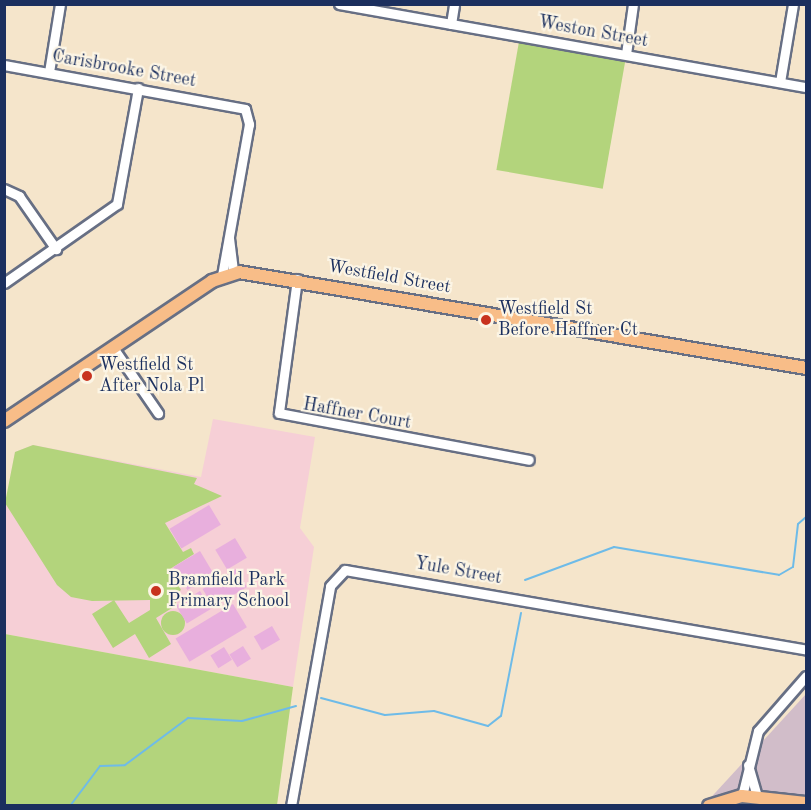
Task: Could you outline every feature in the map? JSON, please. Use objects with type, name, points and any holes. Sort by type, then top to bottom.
[{"type":"main road","name":"Westfield Street","points":[[228,274],[297,279],[807,368]]},
{"type":"main road","points":[[4,421],[228,274]]},
{"type":"main road","points":[[709,806],[742,796],[807,802]]},
{"type":"street","points":[[49,72],[60,4]]},
{"type":"street","name":"Weston Street","points":[[339,4],[807,87]]},
{"type":"street","points":[[451,24],[454,4]]},
{"type":"street","points":[[626,54],[633,4]]},
{"type":"street","points":[[780,82],[794,4]]},
{"type":"street","name":"Carisbrooke Street","points":[[4,65],[239,105],[249,121],[229,232],[228,274]]},
{"type":"street","points":[[4,283],[56,249],[119,200],[138,88]]},
{"type":"street","points":[[4,189],[19,196],[56,249]]},
{"type":"street","name":"Haffner Court","points":[[297,279],[279,413],[529,460]]},
{"type":"street","points":[[114,349],[158,413]]},
{"type":"street","name":"Yule Street","points":[[291,806],[330,586],[345,570],[807,650]]},
{"type":"street","points":[[742,796],[758,731],[807,676]]},
{"type":"street","points":[[748,765],[757,796]]},
{"type":"shaded area","name":"Bramfield Park Primary School","points":[[213,419],[315,437],[300,528],[314,547],[293,687],[5,634],[5,506],[15,452],[33,445],[201,477]]},
{"type":"shaded area","points":[[806,694],[806,805],[704,805]]},
{"type":"green space","points":[[520,36],[626,55],[603,189],[496,170]]},
{"type":"green space","points":[[33,445],[197,478],[194,484],[222,496],[165,523],[183,552],[191,548],[194,554],[170,569],[181,590],[172,596],[177,605],[156,618],[171,644],[149,658],[135,634],[113,648],[92,614],[113,601],[92,601],[71,597],[57,585],[5,503],[15,452]],"holes":[[[150,600],[150,610],[129,623],[114,601]]]},
{"type":"green space","points":[[173,611],[182,614],[185,623],[182,632],[173,635],[164,632],[161,623],[164,614]]},
{"type":"green space","points":[[5,634],[293,687],[277,805],[5,805]]},
{"type":"building","points":[[209,505],[221,525],[181,548],[170,529]]},
{"type":"building","points":[[235,538],[247,558],[227,570],[215,550]]},
{"type":"building","points":[[200,551],[214,574],[187,590],[173,567]]},
{"type":"building","points":[[236,569],[247,587],[213,607],[203,589]]},
{"type":"building","points":[[200,591],[211,609],[187,623],[176,605]]},
{"type":"building","points":[[233,604],[247,627],[189,662],[176,639]]},
{"type":"building","points":[[272,626],[280,640],[262,650],[254,636]]},
{"type":"building","points":[[243,646],[251,659],[237,667],[229,654]]},
{"type":"building","points":[[224,647],[232,660],[218,668],[210,655]]},
{"type":"waterway","points":[[525,580],[614,547],[779,575],[793,567],[798,524],[806,517]]},
{"type":"waterway","points":[[321,698],[385,715],[434,711],[488,726],[501,716],[521,613]]},
{"type":"waterway","points":[[70,806],[100,766],[125,765],[188,718],[242,721],[296,706]]},
{"type":"place","name":"Westfield St Before Haffner Ct","points":[[486,320]]},
{"type":"place","name":"Westfield St After Nola Pl","points":[[87,376]]},
{"type":"place","name":"Bramfield Park Primary School","points":[[156,591]]}]
